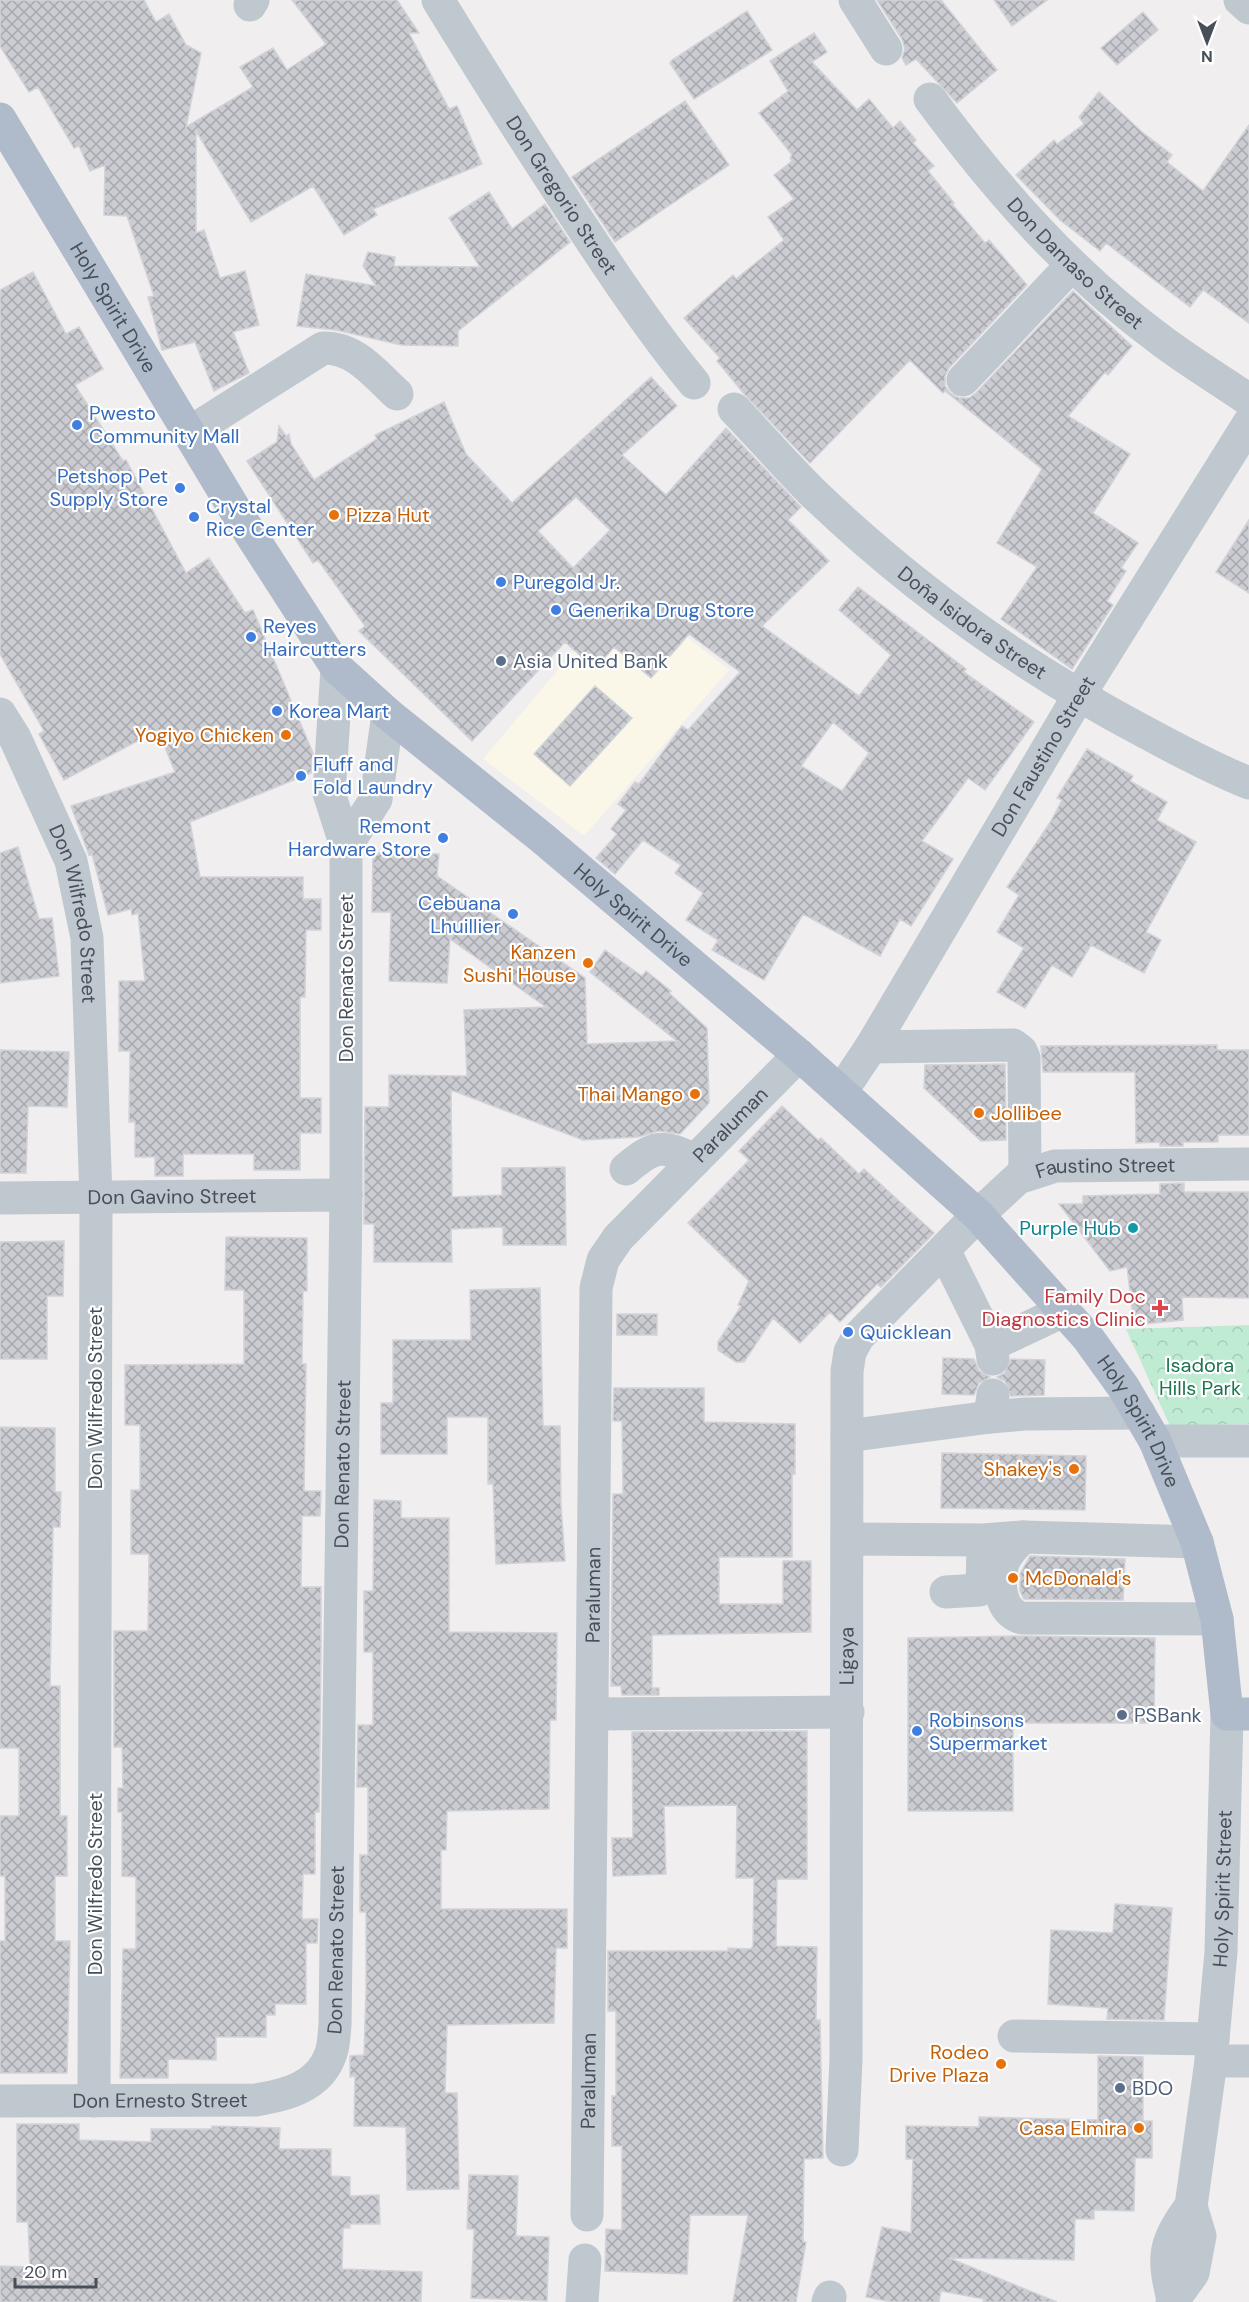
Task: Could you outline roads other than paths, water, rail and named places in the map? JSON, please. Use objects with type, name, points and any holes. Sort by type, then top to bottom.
[{"type":"main road","name":"Holy Spirit Drive","points":[[0,119],[289,597],[338,668],[388,714],[541,837],[841,1092],[978,1215],[1065,1310],[1094,1346],[1147,1427],[1197,1542],[1238,1714]]},
{"type":"street","name":"Don Gregorio Street","points":[[438,0],[521,135],[604,261],[666,350],[694,383]]},
{"type":"street","points":[[855,0],[886,49]]},
{"type":"street","points":[[1240,0],[1249,8]]},
{"type":"street","name":"Don Damaso Street","points":[[930,99],[973,158],[1021,214],[1072,266],[1162,341],[1249,400]]},
{"type":"street","points":[[963,380],[1072,266]]},
{"type":"street","points":[[189,433],[323,348],[340,348],[354,355],[397,394]]},
{"type":"street","name":"Doña Isidora Street","points":[[734,409],[812,491],[895,567],[984,636],[1078,697],[1217,770],[1249,783]]},
{"type":"street","name":"Don Faustino Street","points":[[841,1092],[871,1047],[1078,697],[1249,423]]},
{"type":"street","name":"Don Renato Street","points":[[315,2077],[331,2054],[335,2025],[346,1195],[346,846],[329,794],[338,668]]},
{"type":"street","name":"Don Wilfredo Street","points":[[0,714],[15,738],[71,861],[87,938],[96,1198],[94,2101]]},
{"type":"street","points":[[346,846],[376,799],[388,714]]},
{"type":"street","points":[[871,1047],[1013,1046],[1021,1051],[1024,1058],[1025,1174]]},
{"type":"street","name":"Paraluman","points":[[587,2215],[596,1288],[603,1260],[618,1238],[799,1055]]},
{"type":"street","points":[[626,1169],[648,1151],[656,1148],[671,1149],[695,1160]]},
{"type":"street","name":"Faustino Street","points":[[978,1215],[1025,1174],[1055,1166],[1249,1164]]},
{"type":"street","name":"Don Gavino Street","points":[[0,1198],[346,1195]]},
{"type":"street","name":"Ligaya","points":[[842,2150],[846,2059],[847,1371],[854,1345],[867,1327],[945,1252],[978,1215]]},
{"type":"street","points":[[945,1252],[992,1352],[1065,1310]]},
{"type":"street","points":[[847,1436],[992,1406],[1025,1414],[1249,1441]]},
{"type":"street","points":[[848,1539],[983,1540],[1023,1537],[1197,1542]]},
{"type":"street","points":[[1023,1537],[1010,1550],[1003,1563],[1001,1575],[1005,1608],[1011,1616],[1022,1618],[1217,1619]]},
{"type":"street","points":[[946,1592],[979,1590],[982,1587],[983,1540]]},
{"type":"street","points":[[592,1714],[848,1712]]},
{"type":"street","name":"Holy Spirit Street","points":[[1173,2300],[1165,2268],[1172,2230],[1191,2206],[1212,2050],[1238,1714]]},
{"type":"street","points":[[1014,2036],[1212,2050],[1249,2061]]},
{"type":"street","name":"Don Ernesto Street","points":[[0,2101],[256,2100],[290,2094],[315,2077]]},
{"type":"street","points":[[582,2302],[585,2260]]},
{"type":"place","name":"Pwesto Community Mall","points":[[77,425]]},
{"type":"place","name":"Petshop Pet Supply Store","points":[[180,488]]},
{"type":"place","name":"Pizza Hut","points":[[334,515]]},
{"type":"place","name":"Crystal Rice Center","points":[[194,517]]},
{"type":"place","name":"Puregold Jr.","points":[[501,582]]},
{"type":"place","name":"Generika Drug Store","points":[[556,610]]},
{"type":"place","name":"Reyes Haircutters","points":[[251,637]]},
{"type":"place","name":"Asia United Bank","points":[[501,661]]},
{"type":"place","name":"Korea Mart","points":[[277,711]]},
{"type":"place","name":"Yogiyo Chicken","points":[[286,735]]},
{"type":"place","name":"Fluff and Fold Laundry","points":[[301,776]]},
{"type":"place","name":"Remont Hardware Store","points":[[443,838]]},
{"type":"place","name":"Cebuana Lhuillier","points":[[513,914]]},
{"type":"place","name":"Kanzen Sushi House","points":[[588,963]]},
{"type":"place","name":"Thai Mango","points":[[695,1094]]},
{"type":"place","name":"Jollibee","points":[[979,1113]]},
{"type":"place","name":"Purple Hub","points":[[1133,1228]]},
{"type":"place","name":"Family Doc Diagnostics Clinic","points":[[1160,1308]]},
{"type":"place","name":"Quicklean","points":[[848,1332]]},
{"type":"place","name":"Shakey's","points":[[1074,1469]]},
{"type":"place","name":"McDonald's","points":[[1013,1578]]},
{"type":"place","name":"PSBank","points":[[1122,1715]]},
{"type":"place","name":"Robinsons Supermarket","points":[[917,1731]]},
{"type":"place","name":"Rodeo Drive Plaza","points":[[1001,2064]]},
{"type":"place","name":"BDO","points":[[1120,2088]]},
{"type":"place","name":"Casa Elmira","points":[[1139,2128]]},
{"type":"park label","name":"Isadora Hills Park","points":[[1200,1376]]}]
